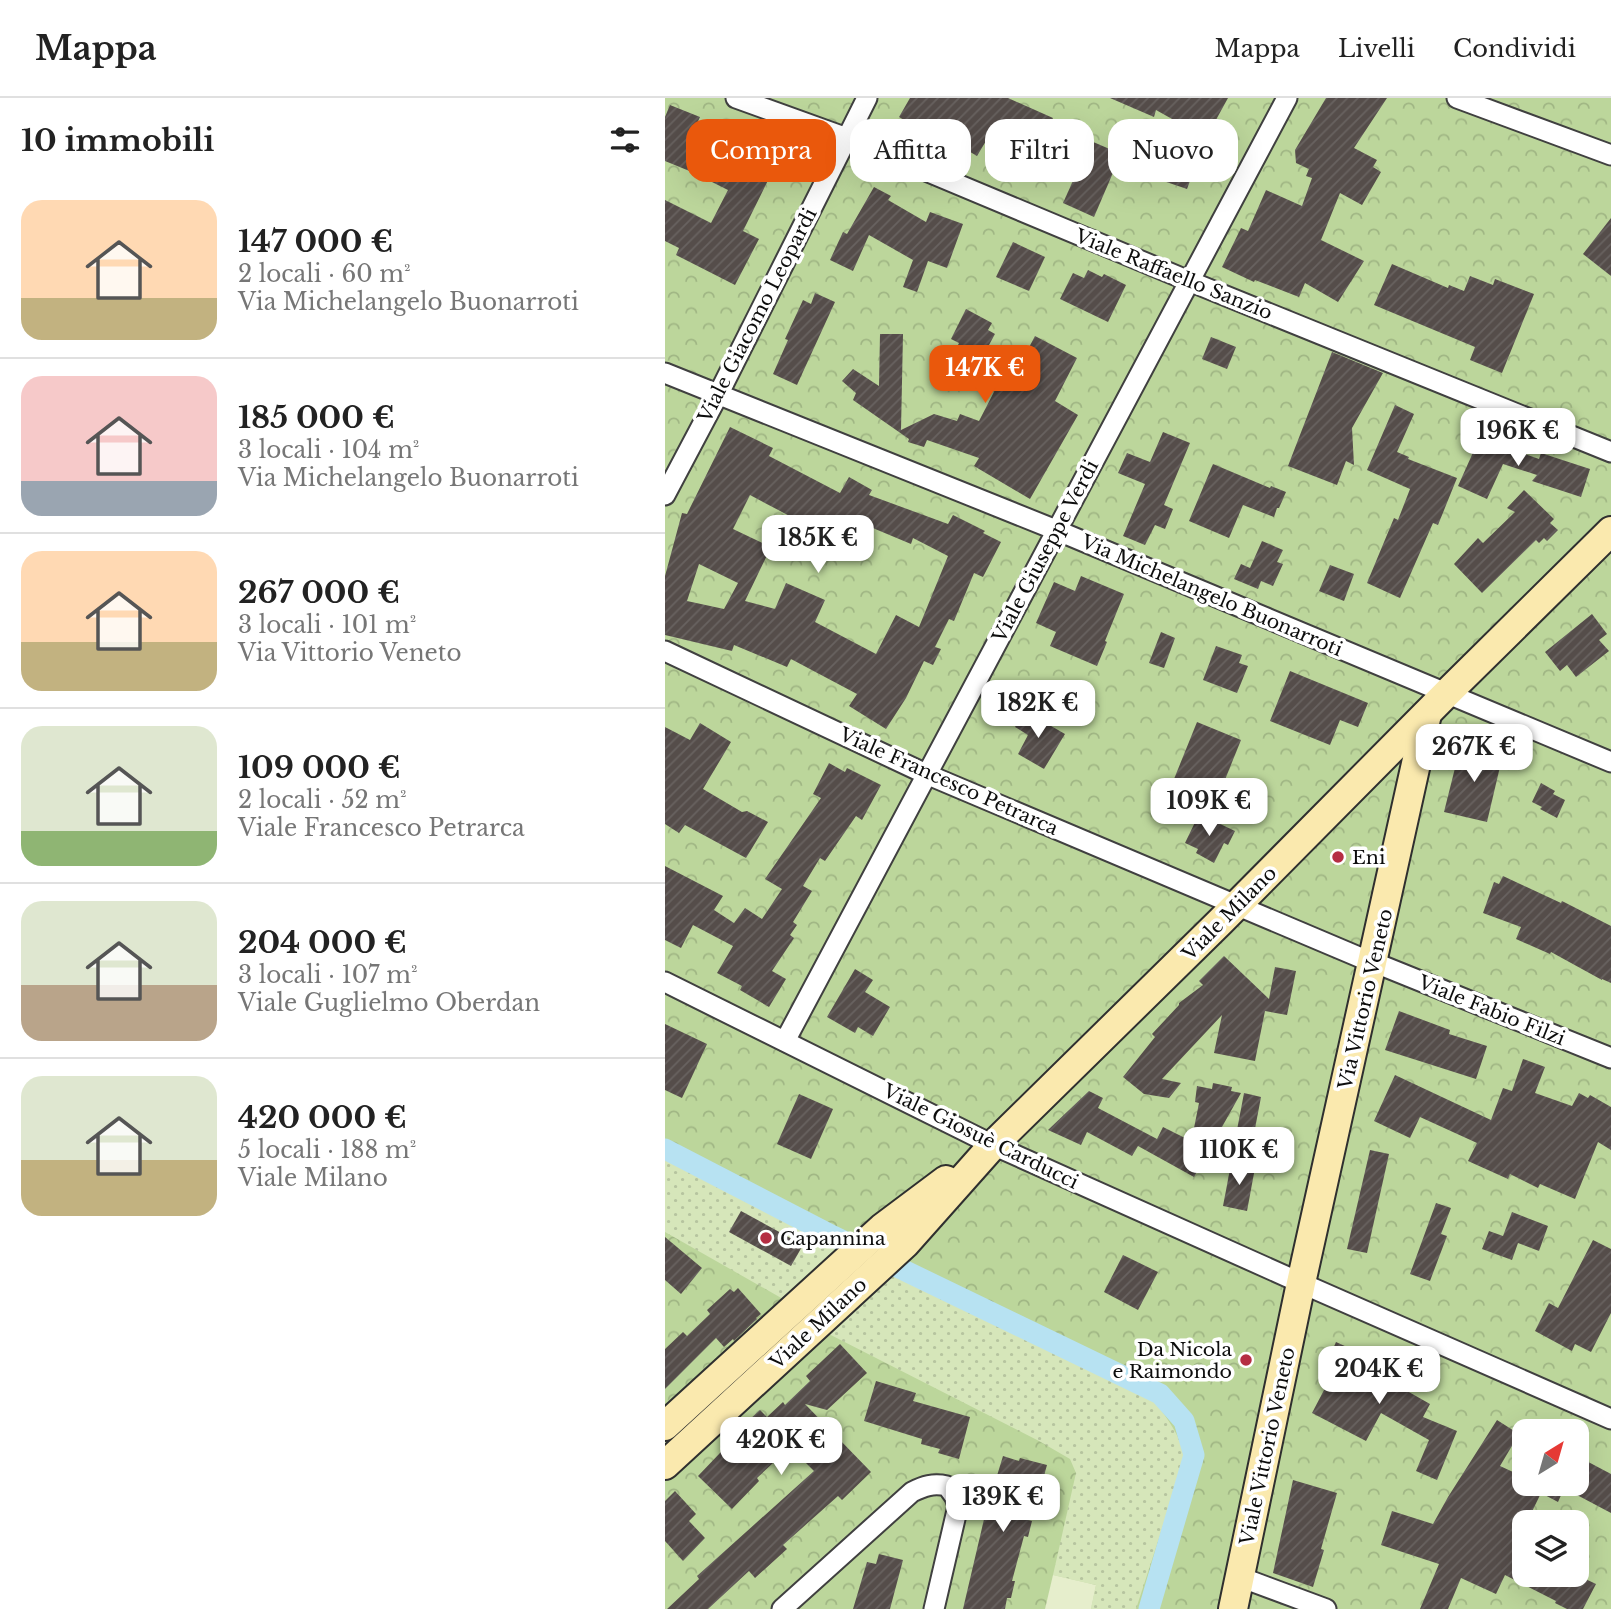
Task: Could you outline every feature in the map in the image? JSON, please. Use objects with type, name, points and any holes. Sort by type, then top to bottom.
[{"type":"street","name":"Viale Raffaello Sanzio","points":[[736,98],[847,138],[1189,281],[1611,452]]},
{"type":"street","name":"Viale Giacomo Leopardi","points":[[665,495],[867,98]]},
{"type":"street","name":"Viale Giuseppe Verdi","points":[[785,1041],[1287,98]]},
{"type":"street","points":[[1457,98],[1611,155]]},
{"type":"street","name":"Via Michelangelo Buonarroti","points":[[665,373],[1056,530],[1611,762]]},
{"type":"street","name":"Viale Milano","points":[[665,1465],[905,1244],[993,1145],[1611,531]]},
{"type":"street","name":"Viale Francesco Petrarca","points":[[665,651],[926,774],[1373,961]]},
{"type":"street","name":"Via Vittorio Veneto","points":[[1301,1283],[1427,714]]},
{"type":"street","points":[[1387,754],[1405,754],[1416,767]]},
{"type":"street","name":"Viale Fabio Filzi","points":[[1373,961],[1611,1058]]},
{"type":"street","name":"Viale Giosuè Carducci","points":[[665,982],[993,1145],[1611,1419]]},
{"type":"street","name":"Viale Milano","points":[[665,1426],[882,1228],[993,1145]]},
{"type":"street","name":"Viale Vittorio Veneto","points":[[1233,1609],[1301,1283]]},
{"type":"street","points":[[782,1609],[912,1492],[936,1483],[947,1486],[958,1506],[934,1609]]},
{"type":"street","points":[[1240,1577],[1327,1609]]},
{"type":"green space","points":[[665,98],[1611,98],[1611,1609],[665,1609]]},
{"type":"green space","points":[[665,1151],[847,1242],[783,1299],[665,1232]]},
{"type":"green space","points":[[894,1273],[1154,1401],[1164,1414],[1177,1435],[1185,1458],[1136,1609],[1091,1609],[1096,1585],[1053,1575],[1076,1473],[1070,1459],[821,1330]]},
{"type":"green space","points":[[1053,1575],[1096,1585],[1091,1609],[1045,1609]]},
{"type":"building","points":[[910,98],[1008,98],[1053,118],[985,119],[985,143],[977,156],[971,152],[971,119],[899,117]]},
{"type":"building","points":[[1110,98],[1228,98],[1216,119],[1172,119],[1156,110],[1154,117]]},
{"type":"building","points":[[1326,98],[1387,98],[1354,148],[1377,160],[1373,167],[1381,172],[1362,205],[1340,193],[1321,240],[1364,261],[1338,302],[1305,283],[1299,297],[1255,280],[1254,282],[1222,267],[1241,228],[1248,231],[1266,190],[1302,206],[1312,178],[1306,176],[1309,169],[1296,163],[1295,150]]},
{"type":"building","points":[[670,105],[700,117],[686,119],[686,170],[665,161],[665,117]]},
{"type":"building","points":[[1094,142],[1108,148],[1109,182],[1094,217],[1063,203],[1072,182],[1094,182]]},
{"type":"building","points":[[712,182],[767,182],[743,231],[759,239],[735,285],[676,255],[679,248],[665,241],[665,200],[711,223],[728,190]]},
{"type":"building","points":[[1166,182],[1190,182],[1187,189]]},
{"type":"building","points":[[874,187],[891,196],[888,200],[926,222],[930,212],[963,224],[947,268],[928,261],[917,292],[903,287],[913,260],[869,235],[853,271],[830,260],[843,232],[847,234]]},
{"type":"building","points":[[1611,218],[1611,276],[1583,254]]},
{"type":"building","points":[[1013,242],[1045,257],[1029,291],[996,277]]},
{"type":"building","points":[[1392,264],[1448,288],[1449,285],[1464,291],[1470,276],[1493,285],[1495,279],[1534,294],[1502,373],[1470,360],[1475,347],[1374,305]]},
{"type":"building","points":[[1088,270],[1102,277],[1104,274],[1126,285],[1108,322],[1060,299],[1073,273],[1084,278]]},
{"type":"building","points":[[815,293],[835,302],[797,385],[773,374],[803,300],[811,304]]},
{"type":"building","points":[[966,309],[992,323],[988,330],[995,334],[983,356],[1015,374],[1035,336],[1077,358],[1055,401],[1078,415],[1030,499],[974,466],[979,458],[927,440],[924,447],[908,442],[909,439],[853,400],[856,393],[842,381],[853,369],[879,386],[880,334],[903,334],[901,430],[934,414],[957,421],[960,414],[979,421],[995,390],[948,365],[959,343],[951,339]]},
{"type":"building","points":[[1211,337],[1236,347],[1227,369],[1202,359]]},
{"type":"building","points":[[1332,352],[1383,373],[1352,428],[1354,465],[1346,461],[1337,485],[1288,466]]},
{"type":"building","points":[[1395,405],[1414,414],[1397,452],[1457,478],[1438,525],[1433,523],[1400,598],[1367,583],[1394,518],[1398,520],[1410,489],[1367,470]]},
{"type":"building","points":[[730,427],[773,448],[769,456],[840,493],[849,477],[872,490],[869,495],[948,524],[953,515],[1001,542],[983,577],[974,573],[954,621],[949,619],[935,647],[941,649],[933,665],[924,661],[906,698],[886,729],[849,706],[857,694],[791,659],[787,667],[734,645],[732,651],[665,635],[665,576],[682,513],[687,514]],"holes":[[[750,495],[853,552],[868,526],[911,544],[913,538],[948,556],[919,627],[896,615],[876,654],[815,622],[825,600],[786,583],[775,609],[745,601],[771,547],[733,529]],[[699,564],[738,583],[724,609],[687,601]]]},
{"type":"building","points":[[1484,428],[1513,441],[1510,449],[1539,459],[1541,453],[1590,469],[1581,497],[1532,481],[1537,475],[1503,464],[1487,499],[1458,486]]},
{"type":"building","points":[[1163,432],[1190,443],[1164,505],[1173,509],[1165,529],[1155,525],[1145,545],[1123,536],[1145,484],[1118,473],[1127,453],[1150,462]]},
{"type":"building","points":[[1213,464],[1286,492],[1274,517],[1243,505],[1229,538],[1189,521]]},
{"type":"building","points":[[1524,490],[1554,519],[1550,523],[1558,530],[1547,541],[1544,538],[1539,543],[1536,540],[1482,593],[1454,564],[1478,538],[1483,543],[1515,512],[1507,508]]},
{"type":"building","points":[[1262,541],[1283,550],[1277,562],[1283,564],[1273,586],[1261,581],[1258,589],[1234,579],[1241,564],[1250,568]]},
{"type":"building","points":[[1330,565],[1354,574],[1344,601],[1319,591]]},
{"type":"building","points":[[1081,576],[1124,594],[1097,666],[1050,646],[1056,632],[1036,623],[1054,582],[1075,591]]},
{"type":"building","points":[[1592,614],[1607,634],[1599,640],[1609,651],[1576,677],[1567,665],[1560,671],[1545,652]]},
{"type":"building","points":[[1161,632],[1175,638],[1164,668],[1149,663]]},
{"type":"building","points":[[1216,646],[1242,655],[1239,663],[1248,666],[1237,693],[1203,680]]},
{"type":"building","points":[[1290,671],[1368,703],[1358,727],[1340,720],[1330,745],[1270,721]]},
{"type":"building","points":[[1025,711],[1065,734],[1044,769],[1018,754],[1028,735],[1015,727]]},
{"type":"building","points":[[1197,722],[1241,740],[1216,802],[1172,784]]},
{"type":"building","points":[[700,723],[731,742],[703,789],[742,812],[747,811],[768,822],[746,858],[685,825],[679,833],[665,824],[665,727],[690,740]]},
{"type":"building","points":[[1472,747],[1503,754],[1487,822],[1444,812],[1458,756]]},
{"type":"building","points":[[829,763],[845,772],[847,768],[881,785],[862,820],[856,816],[825,861],[820,858],[803,886],[812,891],[793,922],[797,925],[790,935],[794,938],[772,971],[786,979],[769,1007],[740,990],[742,986],[717,973],[733,946],[693,925],[681,948],[665,940],[665,866],[723,896],[714,910],[734,923],[745,908],[762,919],[782,889],[765,879],[821,798],[813,794]]},
{"type":"building","points":[[1541,783],[1565,800],[1557,818],[1532,802]]},
{"type":"building","points":[[1199,814],[1235,831],[1228,845],[1224,843],[1214,863],[1196,853],[1198,849],[1185,843]]},
{"type":"building","points":[[1503,876],[1561,903],[1562,901],[1611,926],[1611,983],[1551,952],[1550,954],[1516,939],[1521,927],[1483,913],[1494,882],[1499,884]]},
{"type":"building","points":[[1224,956],[1269,999],[1275,967],[1296,971],[1287,1015],[1265,1011],[1255,1061],[1214,1053],[1222,1015],[1162,1079],[1181,1083],[1169,1098],[1144,1094],[1123,1077],[1155,1037],[1152,1034],[1179,1003],[1203,985],[1199,981]]},
{"type":"building","points":[[855,969],[873,980],[865,992],[890,1007],[873,1036],[858,1027],[855,1033],[827,1017]]},
{"type":"building","points":[[1399,1011],[1450,1030],[1449,1034],[1487,1046],[1476,1079],[1385,1050]]},
{"type":"building","points":[[665,1024],[707,1044],[682,1098],[665,1090]]},
{"type":"building","points":[[1523,1059],[1545,1067],[1535,1093],[1572,1106],[1579,1093],[1588,1098],[1590,1095],[1611,1107],[1611,1150],[1598,1142],[1575,1199],[1540,1184],[1538,1188],[1510,1174],[1508,1179],[1468,1161],[1477,1143],[1420,1117],[1410,1138],[1374,1121],[1395,1075],[1491,1120],[1503,1088],[1512,1091]]},
{"type":"building","points":[[1213,1083],[1232,1087],[1231,1091],[1241,1093],[1194,1177],[1138,1146],[1132,1156],[1087,1132],[1081,1145],[1048,1130],[1089,1091],[1103,1098],[1098,1108],[1157,1139],[1163,1127],[1195,1143],[1198,1137],[1193,1133],[1199,1103],[1195,1102],[1197,1086],[1212,1089]]},
{"type":"building","points":[[1244,1093],[1261,1097],[1254,1134],[1237,1130]]},
{"type":"building","points":[[799,1094],[833,1109],[811,1159],[777,1144]]},
{"type":"building","points":[[1370,1150],[1389,1154],[1367,1253],[1347,1249]]},
{"type":"building","points":[[1231,1164],[1255,1168],[1247,1211],[1223,1206]]},
{"type":"building","points":[[1436,1203],[1451,1208],[1441,1234],[1447,1236],[1430,1281],[1410,1274]]},
{"type":"building","name":"Capannina","points":[[741,1211],[803,1245],[791,1266],[729,1232]]},
{"type":"building","points":[[1512,1212],[1548,1226],[1539,1251],[1518,1243],[1512,1260],[1482,1249],[1489,1231],[1503,1236]]},
{"type":"building","points":[[665,1237],[702,1268],[681,1294],[665,1280]]},
{"type":"building","points":[[1593,1240],[1611,1249],[1611,1313],[1591,1352],[1575,1344],[1572,1351],[1535,1331],[1549,1303],[1558,1308]]},
{"type":"building","points":[[1123,1255],[1158,1272],[1138,1310],[1104,1292]]},
{"type":"building","points":[[738,1288],[761,1314],[734,1341],[733,1339],[724,1347],[716,1338],[665,1389],[665,1349],[683,1332],[687,1336],[710,1314],[707,1310],[730,1289],[734,1292]]},
{"type":"building","points":[[1336,1342],[1371,1358],[1367,1366],[1430,1404],[1423,1417],[1457,1431],[1437,1480],[1416,1471],[1429,1440],[1381,1413],[1366,1441],[1312,1413],[1334,1371],[1325,1367]]},
{"type":"building","points":[[840,1344],[867,1373],[827,1410],[805,1404],[871,1472],[842,1500],[838,1496],[783,1545],[787,1549],[755,1578],[749,1571],[708,1609],[667,1609],[699,1579],[697,1576],[814,1471],[790,1447],[757,1478],[759,1481],[732,1509],[698,1476],[741,1431],[739,1429],[760,1410],[767,1417],[783,1402],[785,1405],[810,1381],[806,1376]]},
{"type":"building","points":[[876,1381],[916,1393],[913,1401],[970,1417],[959,1459],[938,1453],[940,1449],[921,1444],[922,1439],[864,1421]]},
{"type":"building","points":[[1497,1420],[1512,1430],[1512,1446],[1500,1466],[1512,1472],[1512,1496],[1540,1496],[1533,1510],[1512,1510],[1512,1579],[1505,1575],[1496,1594],[1461,1578],[1448,1609],[1420,1609],[1439,1564],[1381,1545],[1392,1511],[1433,1524]]},
{"type":"building","points":[[1003,1456],[1047,1465],[1042,1483],[1038,1481],[1028,1520],[1032,1521],[1028,1537],[1024,1536],[1012,1581],[1015,1581],[1011,1598],[1007,1598],[1005,1609],[963,1609],[985,1515]]},
{"type":"building","points":[[1589,1462],[1611,1474],[1611,1513],[1579,1496],[1589,1496]]},
{"type":"building","points":[[1293,1480],[1337,1493],[1313,1587],[1273,1573]]},
{"type":"building","points":[[675,1491],[696,1514],[689,1521],[705,1538],[683,1561],[665,1541],[665,1501]]},
{"type":"building","points":[[1547,1496],[1561,1496],[1558,1502]]},
{"type":"building","points":[[879,1554],[903,1560],[890,1609],[853,1609],[867,1562],[876,1564]]},
{"type":"building","points":[[1589,1581],[1596,1584],[1583,1609],[1567,1609],[1555,1603],[1556,1601],[1529,1587],[1589,1587]]},
{"type":"waterway","points":[[665,1149],[833,1236],[1160,1394],[1184,1421],[1194,1455],[1149,1609]]},
{"type":"place","name":"Eni","points":[[1338,857]]},
{"type":"place","name":"Capannina","points":[[766,1238]]},
{"type":"place","name":"Da Nicola e Raimondo","points":[[1246,1360]]}]
